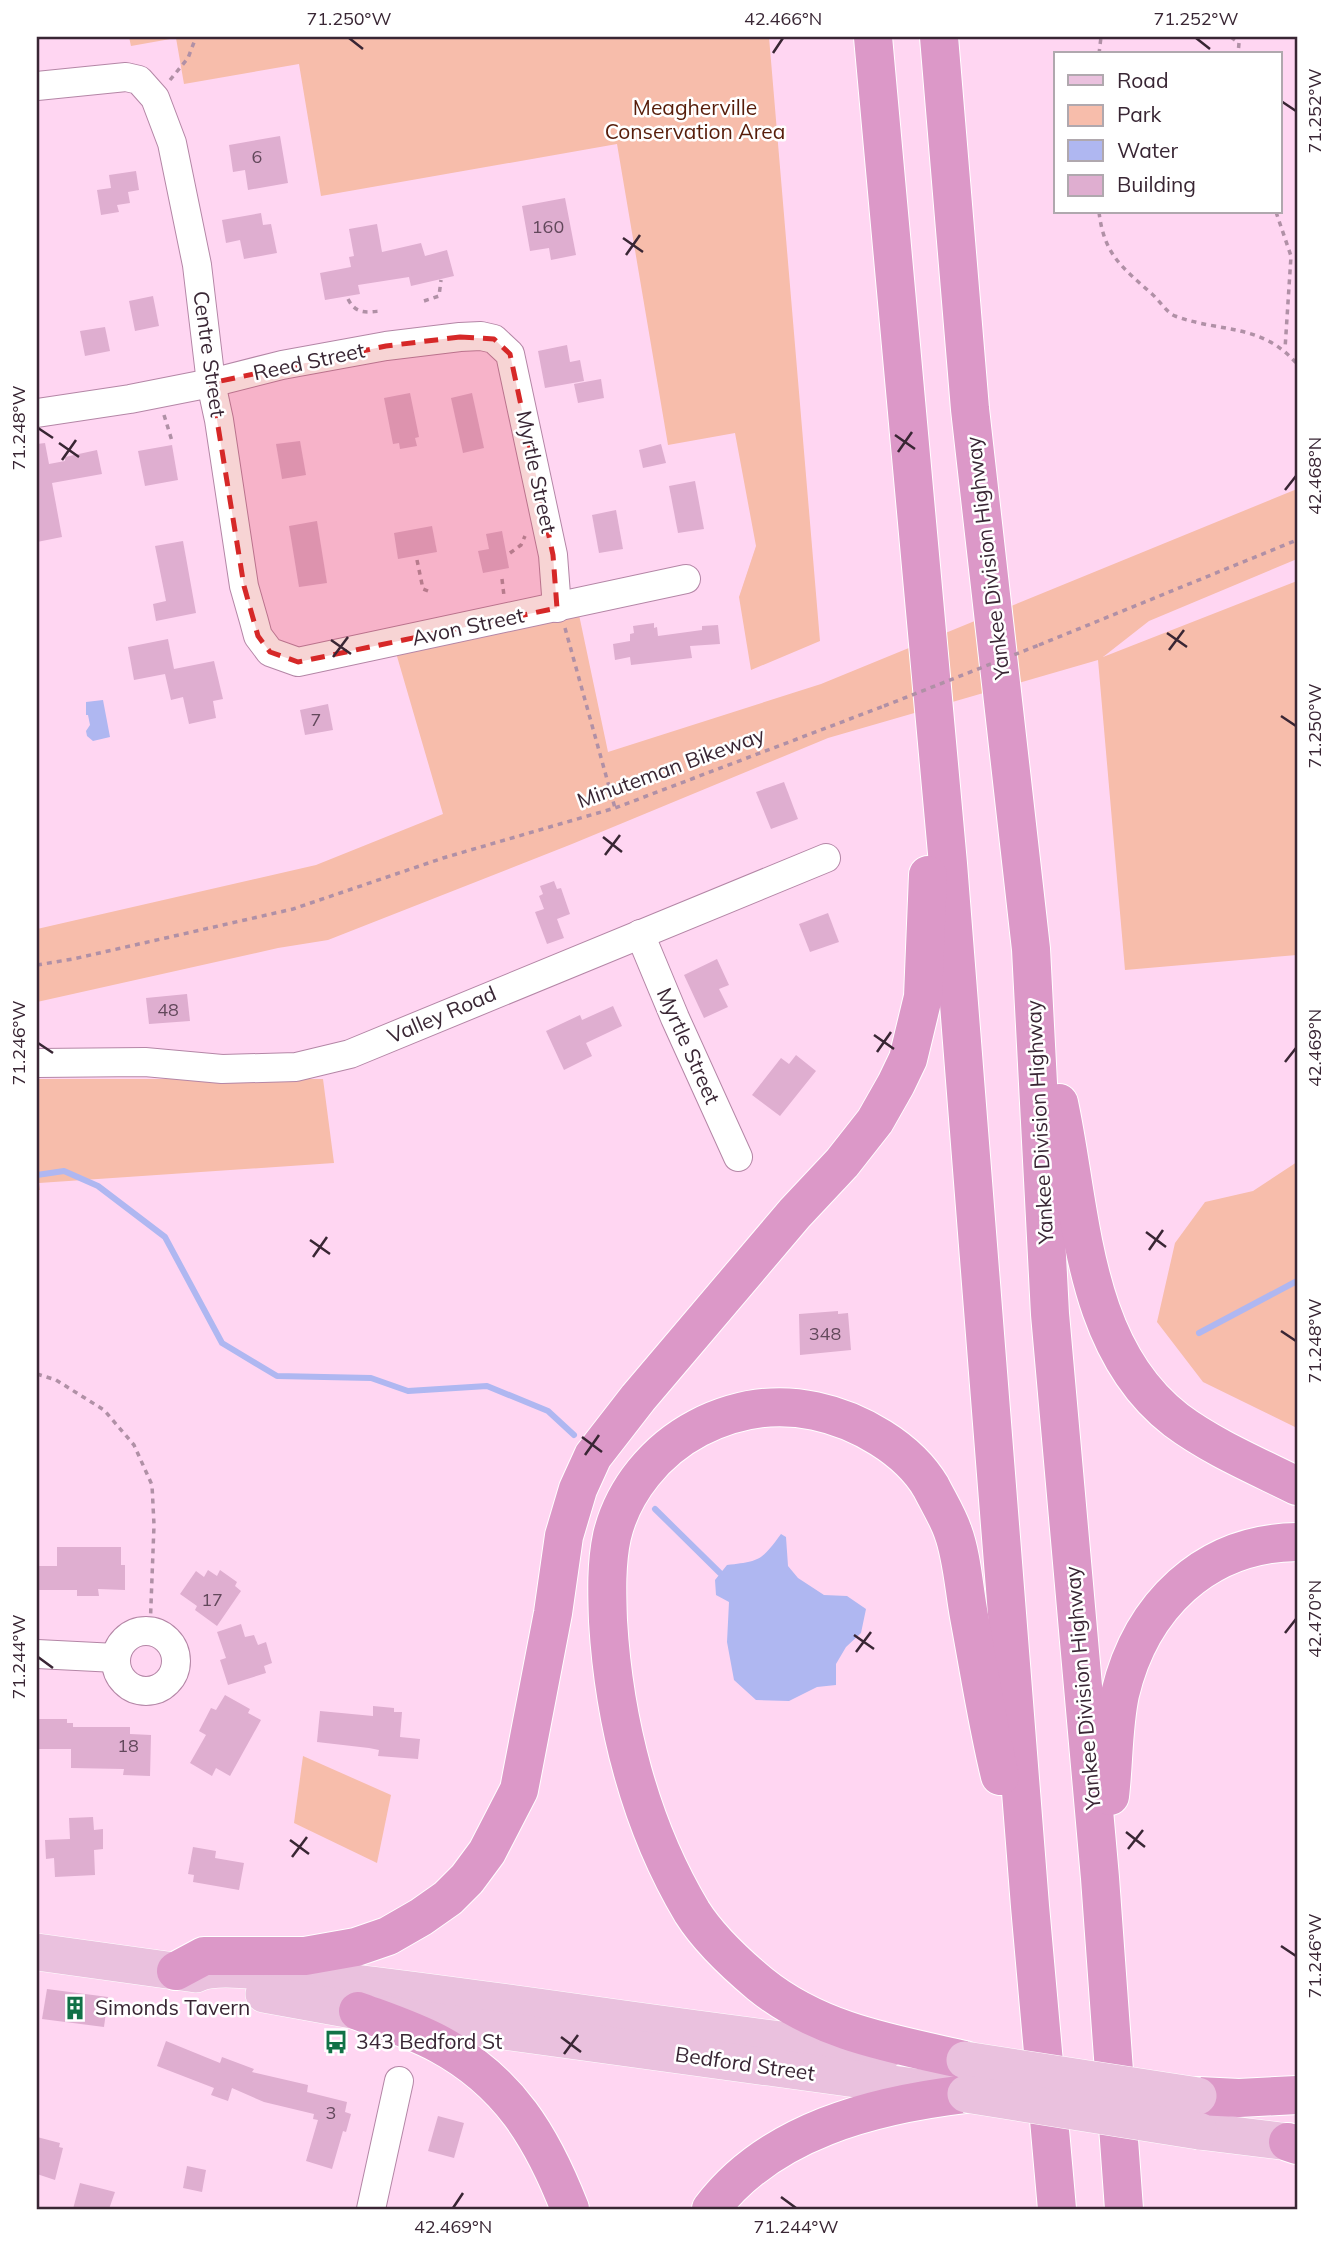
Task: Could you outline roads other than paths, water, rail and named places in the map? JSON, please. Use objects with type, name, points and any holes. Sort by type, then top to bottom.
[{"type":"highway","points":[[873,37],[968,1101],[1030,1906],[1057,2209]]},
{"type":"highway","name":"Yankee Division Highway","points":[[939,37],[970,409],[1005,707],[1032,978],[1050,1314],[1100,1878],[1124,2209]]},
{"type":"highway","points":[[186,1973],[204,1956],[305,1956],[356,1947],[388,1936],[448,1898],[467,1879],[487,1852],[519,1790],[553,1613],[564,1536],[578,1489],[593,1456],[718,1302],[842,1163],[875,1121],[908,1059],[923,997],[935,719]]},
{"type":"highway","points":[[1032,978],[1061,1109],[1092,1278],[1111,1335],[1143,1387],[1174,1418],[1212,1443],[1297,1486]]},
{"type":"highway","points":[[965,2077],[884,2043],[841,2030],[804,2013],[762,1986],[694,1916],[661,1854],[638,1789],[621,1717],[610,1650],[607,1572],[612,1534],[625,1503],[642,1472],[664,1451],[685,1435],[732,1413],[754,1408],[802,1409],[830,1415],[860,1427],[900,1451],[929,1483],[953,1532],[995,1755],[1030,1906]]},
{"type":"highway","points":[[1100,1878],[1120,1696],[1142,1636],[1175,1591],[1214,1562],[1253,1547],[1297,1542]]},
{"type":"highway","points":[[358,2011],[438,2043],[492,2080],[517,2106],[536,2135],[570,2209]]},
{"type":"highway","points":[[711,2209],[720,2197],[760,2161],[794,2139],[877,2109],[922,2099],[965,2077]]},
{"type":"highway","points":[[1199,2114],[1251,2098],[1297,2095]]},
{"type":"highway","points":[[1040,2209],[1050,2128]]},
{"type":"highway","points":[[1120,2148],[1138,2209]]},
{"type":"main road","name":"Bedford Street","points":[[37,1952],[186,1973],[246,1991],[358,2011],[965,2077]]},
{"type":"main road","name":"Bedford Street","points":[[186,1973],[236,1970],[310,1978],[765,2038],[965,2077],[1199,2114],[1295,2135]]},
{"type":"street","name":"Centre Street","points":[[37,86],[126,77],[147,89],[172,143],[197,265],[211,383],[244,586],[258,636]]},
{"type":"street","name":"Reed Street","points":[[37,413],[130,399],[282,365],[386,346],[481,336],[498,341]]},
{"type":"street","name":"Myrtle Street","points":[[498,341],[510,354],[517,384],[553,555],[557,608]]},
{"type":"street","name":"Avon Street","points":[[258,636],[270,652],[298,662],[686,579]]},
{"type":"street","name":"Valley Road","points":[[37,1063],[145,1062],[222,1069],[296,1067],[350,1054],[826,858]]},
{"type":"street","name":"Myrtle Street","points":[[640,934],[738,1157]]},
{"type":"street","points":[[150,1631],[167,1639],[174,1651],[174,1670],[167,1682],[149,1690],[136,1689],[121,1677],[116,1658],[124,1640],[136,1632],[150,1631]]},
{"type":"street","points":[[37,1654],[116,1658]]},
{"type":"street","points":[[371,2209],[399,2081]]},
{"type":"water","points":[[103,700],[110,737],[93,741],[86,731],[90,725],[86,715],[86,702]]},
{"type":"water","points":[[781,1534],[786,1537],[788,1566],[798,1578],[824,1595],[847,1596],[866,1609],[861,1633],[846,1647],[836,1664],[836,1685],[817,1687],[789,1701],[756,1700],[734,1680],[727,1642],[729,1602],[716,1595],[715,1580],[727,1565],[753,1561],[764,1555]]},
{"type":"waterway","points":[[37,1175],[64,1171],[98,1186],[165,1237],[222,1343],[277,1376],[371,1378],[408,1391],[487,1386],[548,1411],[574,1435]]},
{"type":"waterway","points":[[1199,1333],[1297,1281]]},
{"type":"waterway","points":[[655,1509],[720,1573]]},
{"type":"place","name":"Simonds Tavern","points":[[75,2008]]},
{"type":"place","name":"343 Bedford St","points":[[336,2042]]},
{"type":"park label","name":"Meagherville Conservation Area","points":[[695,120]]}]
